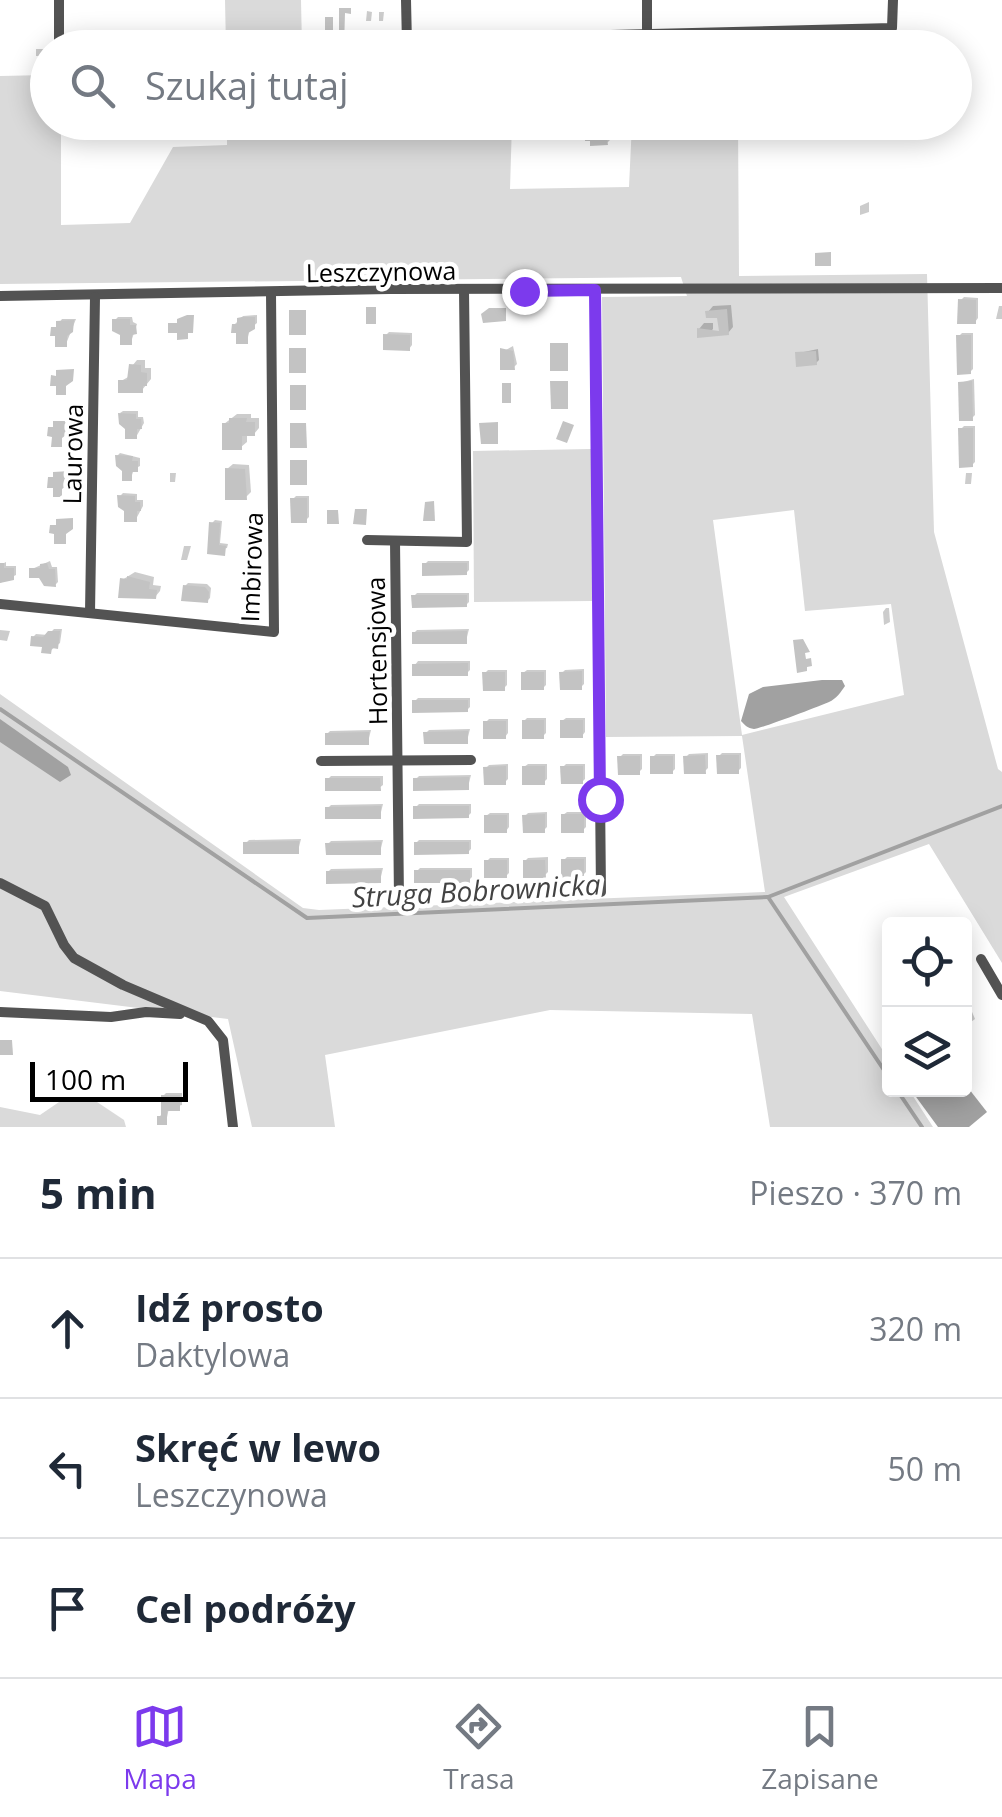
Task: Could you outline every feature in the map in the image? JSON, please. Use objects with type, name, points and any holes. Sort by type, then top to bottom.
[{"type":"street","points":[[58,0],[59,30]]},
{"type":"street","points":[[406,0],[406,30]]},
{"type":"street","points":[[647,0],[647,30]]},
{"type":"street","points":[[810,30],[892,28],[893,0]]},
{"type":"street","name":"Leszczynowa","points":[[0,296],[1002,288]]},
{"type":"street","name":"Hortensjowa","points":[[367,540],[467,542],[464,290]]},
{"type":"street","points":[[595,290],[601,892]]},
{"type":"street","name":"Imbirowa","points":[[0,604],[274,632],[271,292]]},
{"type":"street","name":"Laurowa","points":[[90,613],[95,297]]},
{"type":"street","name":"Hortensjowa","points":[[395,541],[398,899]]},
{"type":"street","name":"Hortensjowa","points":[[321,761],[471,760]]},
{"type":"street","points":[[0,883],[45,906],[74,958],[122,985],[196,1016],[217,1030],[222,1040],[232,1127]]},
{"type":"street","points":[[981,959],[1002,995]]},
{"type":"street","points":[[0,1012],[196,1016]]},
{"type":"shaded area","points":[[225,0],[301,0],[302,30],[226,30]]},
{"type":"shaded area","points":[[30,75],[30,140],[61,140],[61,225],[130,223],[173,147],[227,145],[227,140],[511,140],[510,189],[629,187],[631,140],[738,140],[739,276],[927,274],[934,532],[998,769],[1002,772],[1002,963],[929,844],[784,897],[882,1049],[882,1097],[914,1097],[933,1127],[770,1127],[752,1014],[550,1010],[325,1055],[335,1127],[252,1127],[228,1019],[0,991],[0,694],[303,908],[765,892],[742,736],[606,737],[602,297],[687,296],[681,277],[0,284],[0,76]],"holes":[[[794,510],[805,611],[891,604],[904,695],[742,735],[713,520]]]},
{"type":"shaded area","points":[[591,449],[592,601],[474,602],[473,451]]},
{"type":"shaded area","points":[[842,680],[845,686],[829,702],[767,725],[754,729],[741,721],[749,694],[763,687]]},
{"type":"shaded area","points":[[0,719],[68,767],[71,775],[60,782],[0,742]]},
{"type":"shaded area","points":[[972,1093],[987,1112],[969,1127],[938,1127],[916,1097],[972,1097]]},
{"type":"shaded area","points":[[62,1100],[94,1100],[124,1120],[126,1127],[0,1127],[0,1107],[40,1115]]},
{"type":"building","points":[[339,8],[351,8],[351,14],[345,13],[344,30],[339,30]]},
{"type":"building","points":[[325,17],[333,17],[333,30],[325,30]]},
{"type":"building","points":[[607,140],[608,145],[590,146],[590,141],[585,141]]},
{"type":"building","points":[[831,252],[831,266],[815,266],[815,253]]},
{"type":"building","points":[[958,299],[976,300],[976,324],[957,324]]},
{"type":"building","points":[[366,307],[376,307],[376,324],[366,324]]},
{"type":"building","points":[[489,308],[506,308],[506,321],[483,323],[481,314]]},
{"type":"building","points":[[727,309],[729,335],[697,338],[697,328],[719,331],[717,318],[706,318],[705,311]]},
{"type":"building","points":[[289,310],[306,310],[306,335],[289,335]]},
{"type":"building","points":[[194,315],[193,333],[188,333],[188,339],[177,340],[177,333],[168,333],[168,323],[177,323],[177,319]]},
{"type":"building","points":[[255,317],[255,329],[248,333],[248,344],[236,344],[232,324],[237,324],[237,318]]},
{"type":"building","points":[[112,319],[130,319],[130,325],[136,325],[132,345],[120,345],[120,335],[112,331]]},
{"type":"building","points":[[74,320],[67,347],[55,347],[51,327],[56,327],[56,321]]},
{"type":"building","points":[[383,334],[410,335],[410,351],[383,350]]},
{"type":"building","points":[[956,335],[971,335],[971,374],[957,375]]},
{"type":"building","points":[[550,343],[568,343],[568,371],[550,371]]},
{"type":"building","points":[[289,348],[306,348],[306,373],[289,373]]},
{"type":"building","points":[[500,348],[513,351],[515,370],[500,370]]},
{"type":"building","points":[[816,351],[817,365],[796,367],[795,352]]},
{"type":"building","points":[[129,364],[141,365],[141,372],[147,373],[143,393],[118,393],[118,380],[127,380]]},
{"type":"building","points":[[74,369],[66,395],[56,395],[56,386],[50,386],[51,375],[56,376],[56,370]]},
{"type":"building","points":[[550,381],[568,381],[568,409],[551,409]]},
{"type":"building","points":[[972,381],[973,421],[959,421],[958,382]]},
{"type":"building","points":[[502,383],[511,383],[511,403],[502,403]]},
{"type":"building","points":[[290,385],[306,385],[306,410],[290,410]]},
{"type":"building","points":[[118,413],[136,414],[136,419],[141,419],[137,439],[125,439]]},
{"type":"building","points":[[229,418],[255,422],[255,436],[242,436],[242,450],[222,450],[222,423],[229,423]]},
{"type":"building","points":[[53,421],[71,421],[62,447],[51,447],[52,437],[47,436]]},
{"type":"building","points":[[563,421],[574,425],[567,443],[556,439]]},
{"type":"building","points":[[498,422],[498,444],[481,444],[479,423]]},
{"type":"building","points":[[290,423],[306,423],[307,448],[290,448]]},
{"type":"building","points":[[958,428],[973,428],[973,467],[959,468]]},
{"type":"building","points":[[115,455],[133,456],[132,461],[138,461],[138,472],[132,472],[132,481],[122,481]]},
{"type":"building","points":[[290,460],[307,460],[307,485],[290,485]]},
{"type":"building","points":[[225,468],[245,469],[247,500],[225,500]]},
{"type":"building","points":[[71,471],[62,497],[53,497],[53,488],[47,488],[48,477],[53,477],[53,472]]},
{"type":"building","points":[[117,495],[135,496],[135,502],[140,502],[137,522],[124,522]]},
{"type":"building","points":[[290,498],[307,498],[307,523],[291,523]]},
{"type":"building","points":[[434,501],[435,521],[423,521],[425,502]]},
{"type":"building","points":[[355,509],[367,509],[366,525],[353,524]]},
{"type":"building","points":[[327,510],[338,510],[339,524],[327,524]]},
{"type":"building","points":[[73,518],[66,544],[54,544],[50,525],[56,525],[56,519]]},
{"type":"building","points":[[209,522],[220,523],[219,545],[226,546],[225,556],[207,554]]},
{"type":"building","points":[[0,563],[4,563],[4,568],[14,568],[14,580],[0,583]]},
{"type":"building","points":[[47,563],[49,569],[55,569],[56,587],[44,586],[39,578],[29,578],[29,568]]},
{"type":"building","points":[[422,563],[467,563],[467,575],[422,576]]},
{"type":"building","points":[[120,578],[150,582],[149,589],[157,590],[156,599],[118,598]]},
{"type":"building","points":[[183,585],[205,587],[209,592],[208,603],[181,601]]},
{"type":"building","points":[[411,595],[467,595],[467,607],[412,608]]},
{"type":"building","points":[[48,631],[60,631],[58,649],[52,648],[51,654],[41,653],[42,647],[30,646],[31,636],[43,637]]},
{"type":"building","points":[[467,631],[467,644],[412,644],[412,632]]},
{"type":"building","points":[[803,639],[810,652],[805,653],[806,659],[811,658],[812,666],[797,673],[793,640]]},
{"type":"building","points":[[468,663],[468,676],[412,676],[412,664]]},
{"type":"building","points":[[582,671],[582,690],[560,690],[559,672]]},
{"type":"building","points":[[482,672],[505,672],[505,691],[483,691]]},
{"type":"building","points":[[521,672],[544,672],[544,690],[521,690]]},
{"type":"building","points":[[412,700],[468,700],[468,712],[412,713]]},
{"type":"building","points":[[522,720],[544,720],[544,739],[522,739]]},
{"type":"building","points":[[560,720],[583,720],[583,738],[560,738]]},
{"type":"building","points":[[483,721],[506,721],[506,739],[483,739]]},
{"type":"building","points":[[468,731],[468,744],[424,744],[423,732]]},
{"type":"building","points":[[369,732],[369,745],[325,745],[325,733]]},
{"type":"building","points":[[705,755],[706,774],[684,774],[683,756]]},
{"type":"building","points":[[716,755],[739,755],[739,774],[717,774]]},
{"type":"building","points":[[617,756],[640,756],[640,775],[618,775]]},
{"type":"building","points":[[650,756],[673,756],[673,774],[650,774]]},
{"type":"building","points":[[506,766],[506,785],[484,785],[483,767]]},
{"type":"building","points":[[522,766],[545,766],[545,785],[522,785]]},
{"type":"building","points":[[560,766],[583,766],[583,784],[561,784]]},
{"type":"building","points":[[469,777],[469,790],[413,791],[413,778]]},
{"type":"building","points":[[325,778],[380,778],[381,791],[325,791]]},
{"type":"building","points":[[381,806],[381,819],[325,819],[325,807]]},
{"type":"building","points":[[413,806],[469,806],[469,818],[413,819]]},
{"type":"building","points":[[545,814],[545,833],[523,833],[522,815]]},
{"type":"building","points":[[561,814],[584,814],[584,833],[561,833]]},
{"type":"building","points":[[484,815],[507,815],[507,833],[484,833]]},
{"type":"building","points":[[299,841],[299,854],[243,854],[243,842]]},
{"type":"building","points":[[381,842],[381,855],[326,855],[325,843]]},
{"type":"building","points":[[414,842],[469,842],[469,854],[414,855]]},
{"type":"building","points":[[561,859],[584,859],[584,877],[561,878]]},
{"type":"building","points":[[484,860],[507,860],[507,878],[484,878]]},
{"type":"building","points":[[523,860],[545,860],[546,878],[523,878]]},
{"type":"building","points":[[381,870],[381,883],[326,884],[326,871]]},
{"type":"building","points":[[414,870],[470,870],[470,883],[414,883]]},
{"type":"building","points":[[0,1040],[12,1040],[13,1055],[0,1055]]},
{"type":"building","points":[[161,1095],[180,1095],[180,1111],[167,1111],[167,1125],[157,1125]]},
{"type":"waterway","name":"Struga Bobrownicka","points":[[0,709],[307,918],[768,897],[1002,806]]},
{"type":"waterway","points":[[768,897],[882,1067]]},
{"type":"waterway","points":[[902,1097],[922,1127]]},
{"type":"route","points":[[524,291],[595,290],[600,799]]}]
